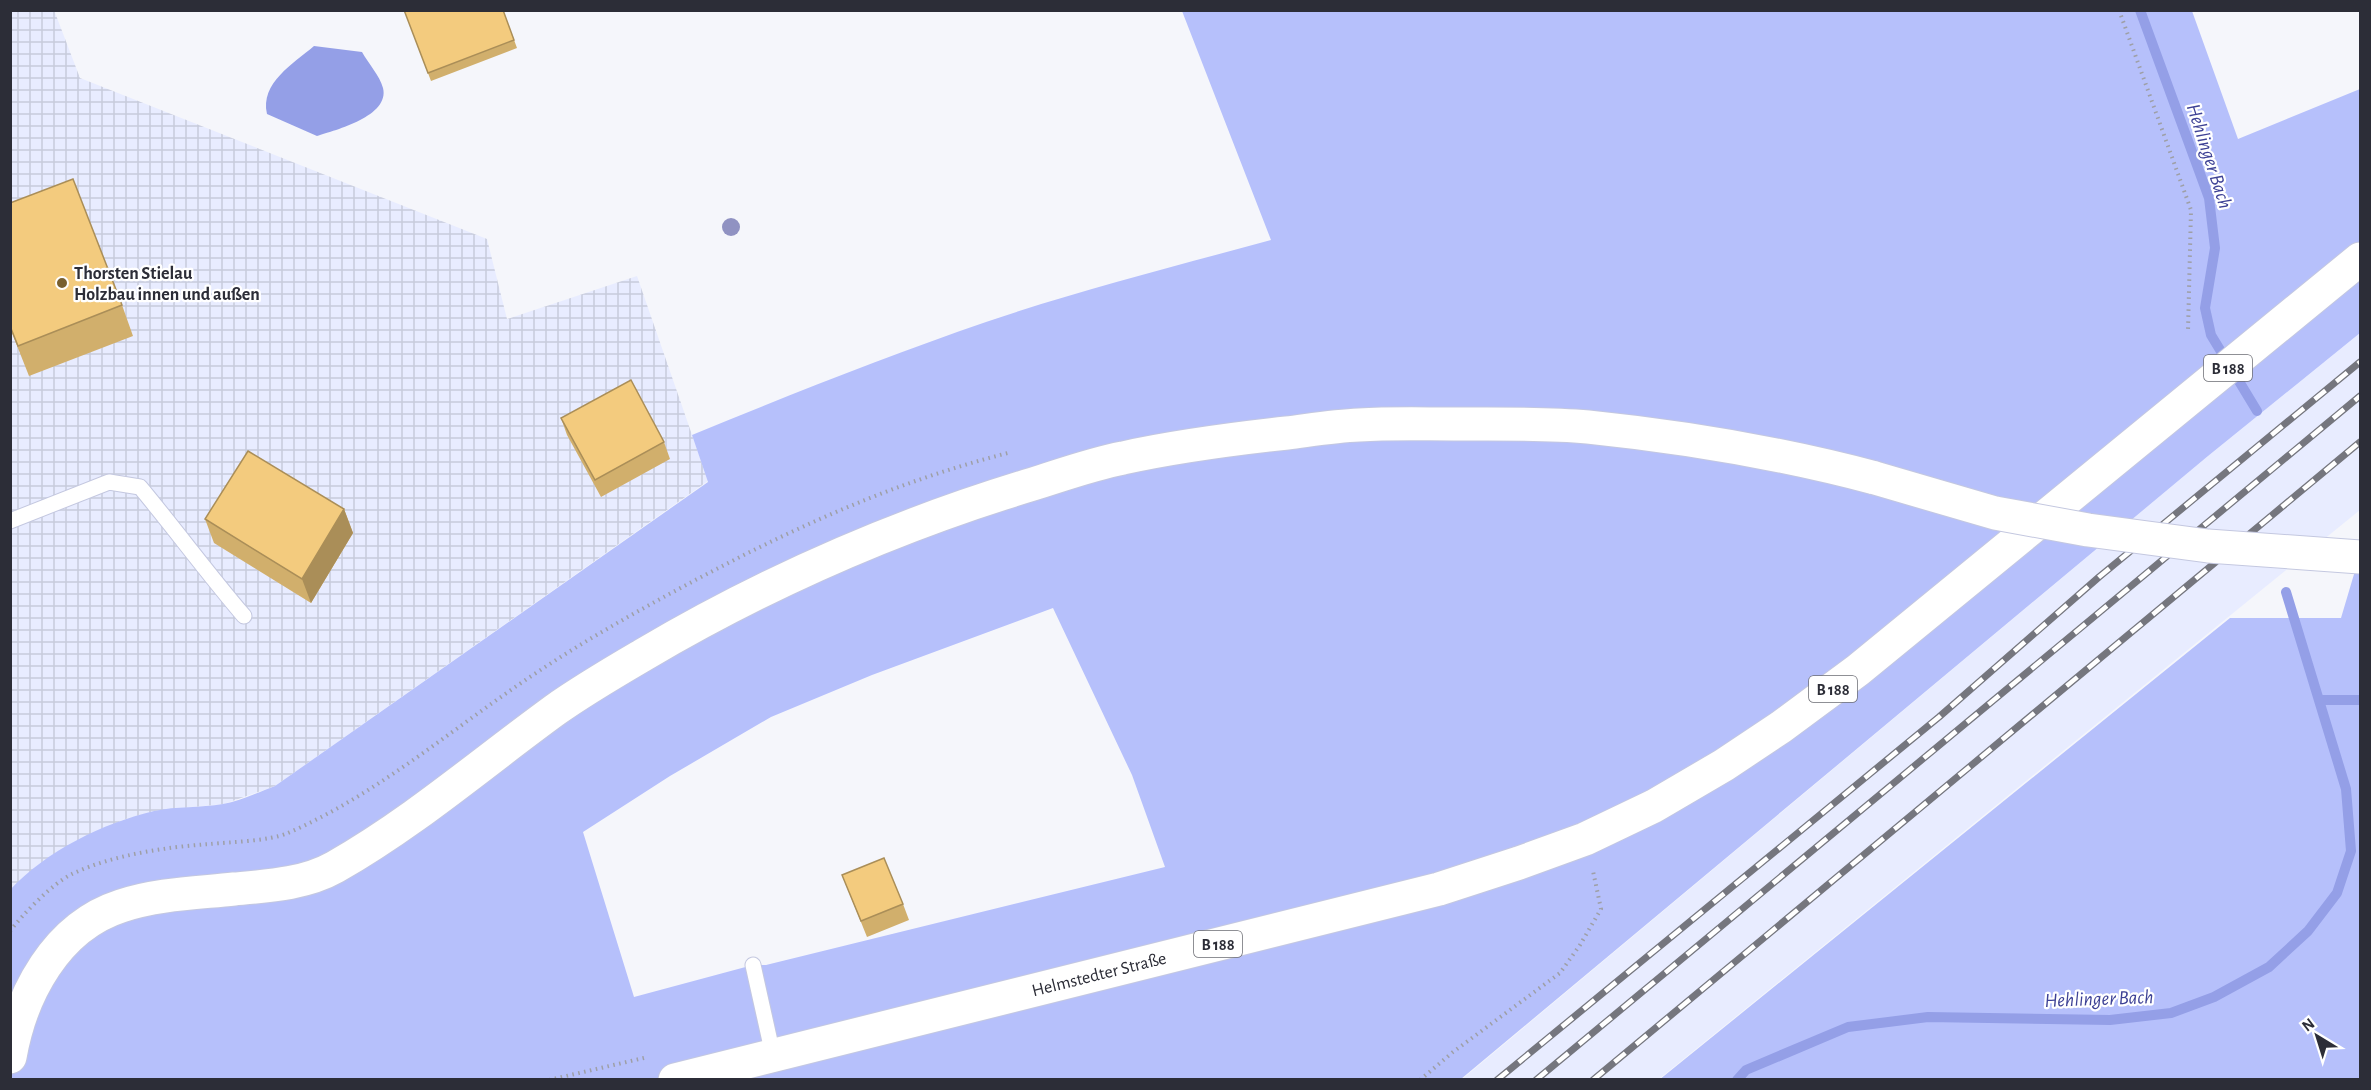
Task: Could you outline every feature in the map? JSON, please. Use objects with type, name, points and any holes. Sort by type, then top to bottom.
[{"type":"main road","name":"Helmstedter Straße","points":[[675,1080],[1439,889],[1585,839],[1654,806],[1724,765],[1772,733],[1858,670],[2361,259]]},
{"type":"main road","points":[[27,1080],[11,1052],[21,1014],[37,978],[60,945],[88,923],[116,907],[150,898],[290,883],[331,870],[432,804],[560,706],[645,654],[728,608],[904,527],[985,499],[1119,458],[1236,439],[1358,425],[1583,426],[1677,438],[1820,463],[1995,513],[2088,530],[2208,546],[2361,557]]},
{"type":"lane","points":[[10,521],[109,482],[140,487],[167,519],[201,566],[244,616]]},
{"type":"lane","points":[[753,965],[773,1055]]},
{"type":"path","points":[[2119,10],[2191,210],[2188,331]]},
{"type":"path","points":[[10,931],[25,912],[70,874],[139,854],[181,846],[284,835],[322,817],[364,794],[538,671],[639,609],[776,537],[874,495],[976,460],[1011,452]]},
{"type":"path","points":[[1420,1080],[1453,1052],[1560,973],[1580,945],[1601,909],[1585,839]]},
{"type":"shaded area","points":[[54,10],[80,78],[487,239],[507,319],[637,276],[708,481],[275,786],[224,804],[155,811],[122,820],[11,890],[11,11]]},
{"type":"shaded area","points":[[1182,11],[2192,11],[2238,139],[2360,89],[2360,333],[2208,456],[1461,1079],[11,1079],[10,890],[24,876],[58,851],[76,840],[135,816],[163,809],[229,803],[275,786],[708,482],[692,435],[838,376],[1021,310],[1271,240]],"holes":[[[1053,608],[1132,775],[1165,867],[766,965],[753,965],[634,997],[583,832],[670,776],[771,717],[872,675]]]},
{"type":"shaded area","points":[[314,46],[362,52],[377,74],[383,88],[383,98],[370,114],[348,126],[317,136],[267,114],[266,103],[268,93],[280,75]]},
{"type":"shaded area","points":[[2360,333],[2360,510],[1659,1079],[1461,1080],[2208,456]]},
{"type":"shaded area","points":[[2360,554],[2360,1079],[1659,1080],[2230,618],[2341,618]]},
{"type":"building","points":[[404,10],[503,10],[514,40],[428,73]]},
{"type":"building","name":"Thorsten Stielau Holzbau innen und außen","points":[[73,179],[122,305],[18,346],[10,326],[10,203]]},
{"type":"building","points":[[631,380],[664,442],[595,480],[561,418]]},
{"type":"building","points":[[248,451],[344,509],[302,579],[205,519]]},
{"type":"building","points":[[884,858],[903,904],[861,921],[842,875]]},
{"type":"waterway","name":"Hehlinger Bach","points":[[2140,10],[2209,198],[2215,248],[2205,308],[2211,335],[2257,411]]},
{"type":"waterway","name":"Hehlinger Bach","points":[[1737,1080],[1746,1070],[1848,1027],[1928,1017],[2110,1020],[2171,1013],[2214,997],[2269,967],[2308,931],[2337,893],[2351,851],[2346,789],[2286,592]]},
{"type":"waterway","points":[[2319,700],[2360,700]]},
{"type":"railway","points":[[1497,1080],[1939,717],[2099,577],[2360,362]]},
{"type":"railway","points":[[1536,1080],[2360,396]]},
{"type":"railway","points":[[1593,1080],[2360,442]]},
{"type":"place","name":"Thorsten Stielau Holzbau innen und außen","points":[[62,283]]}]
